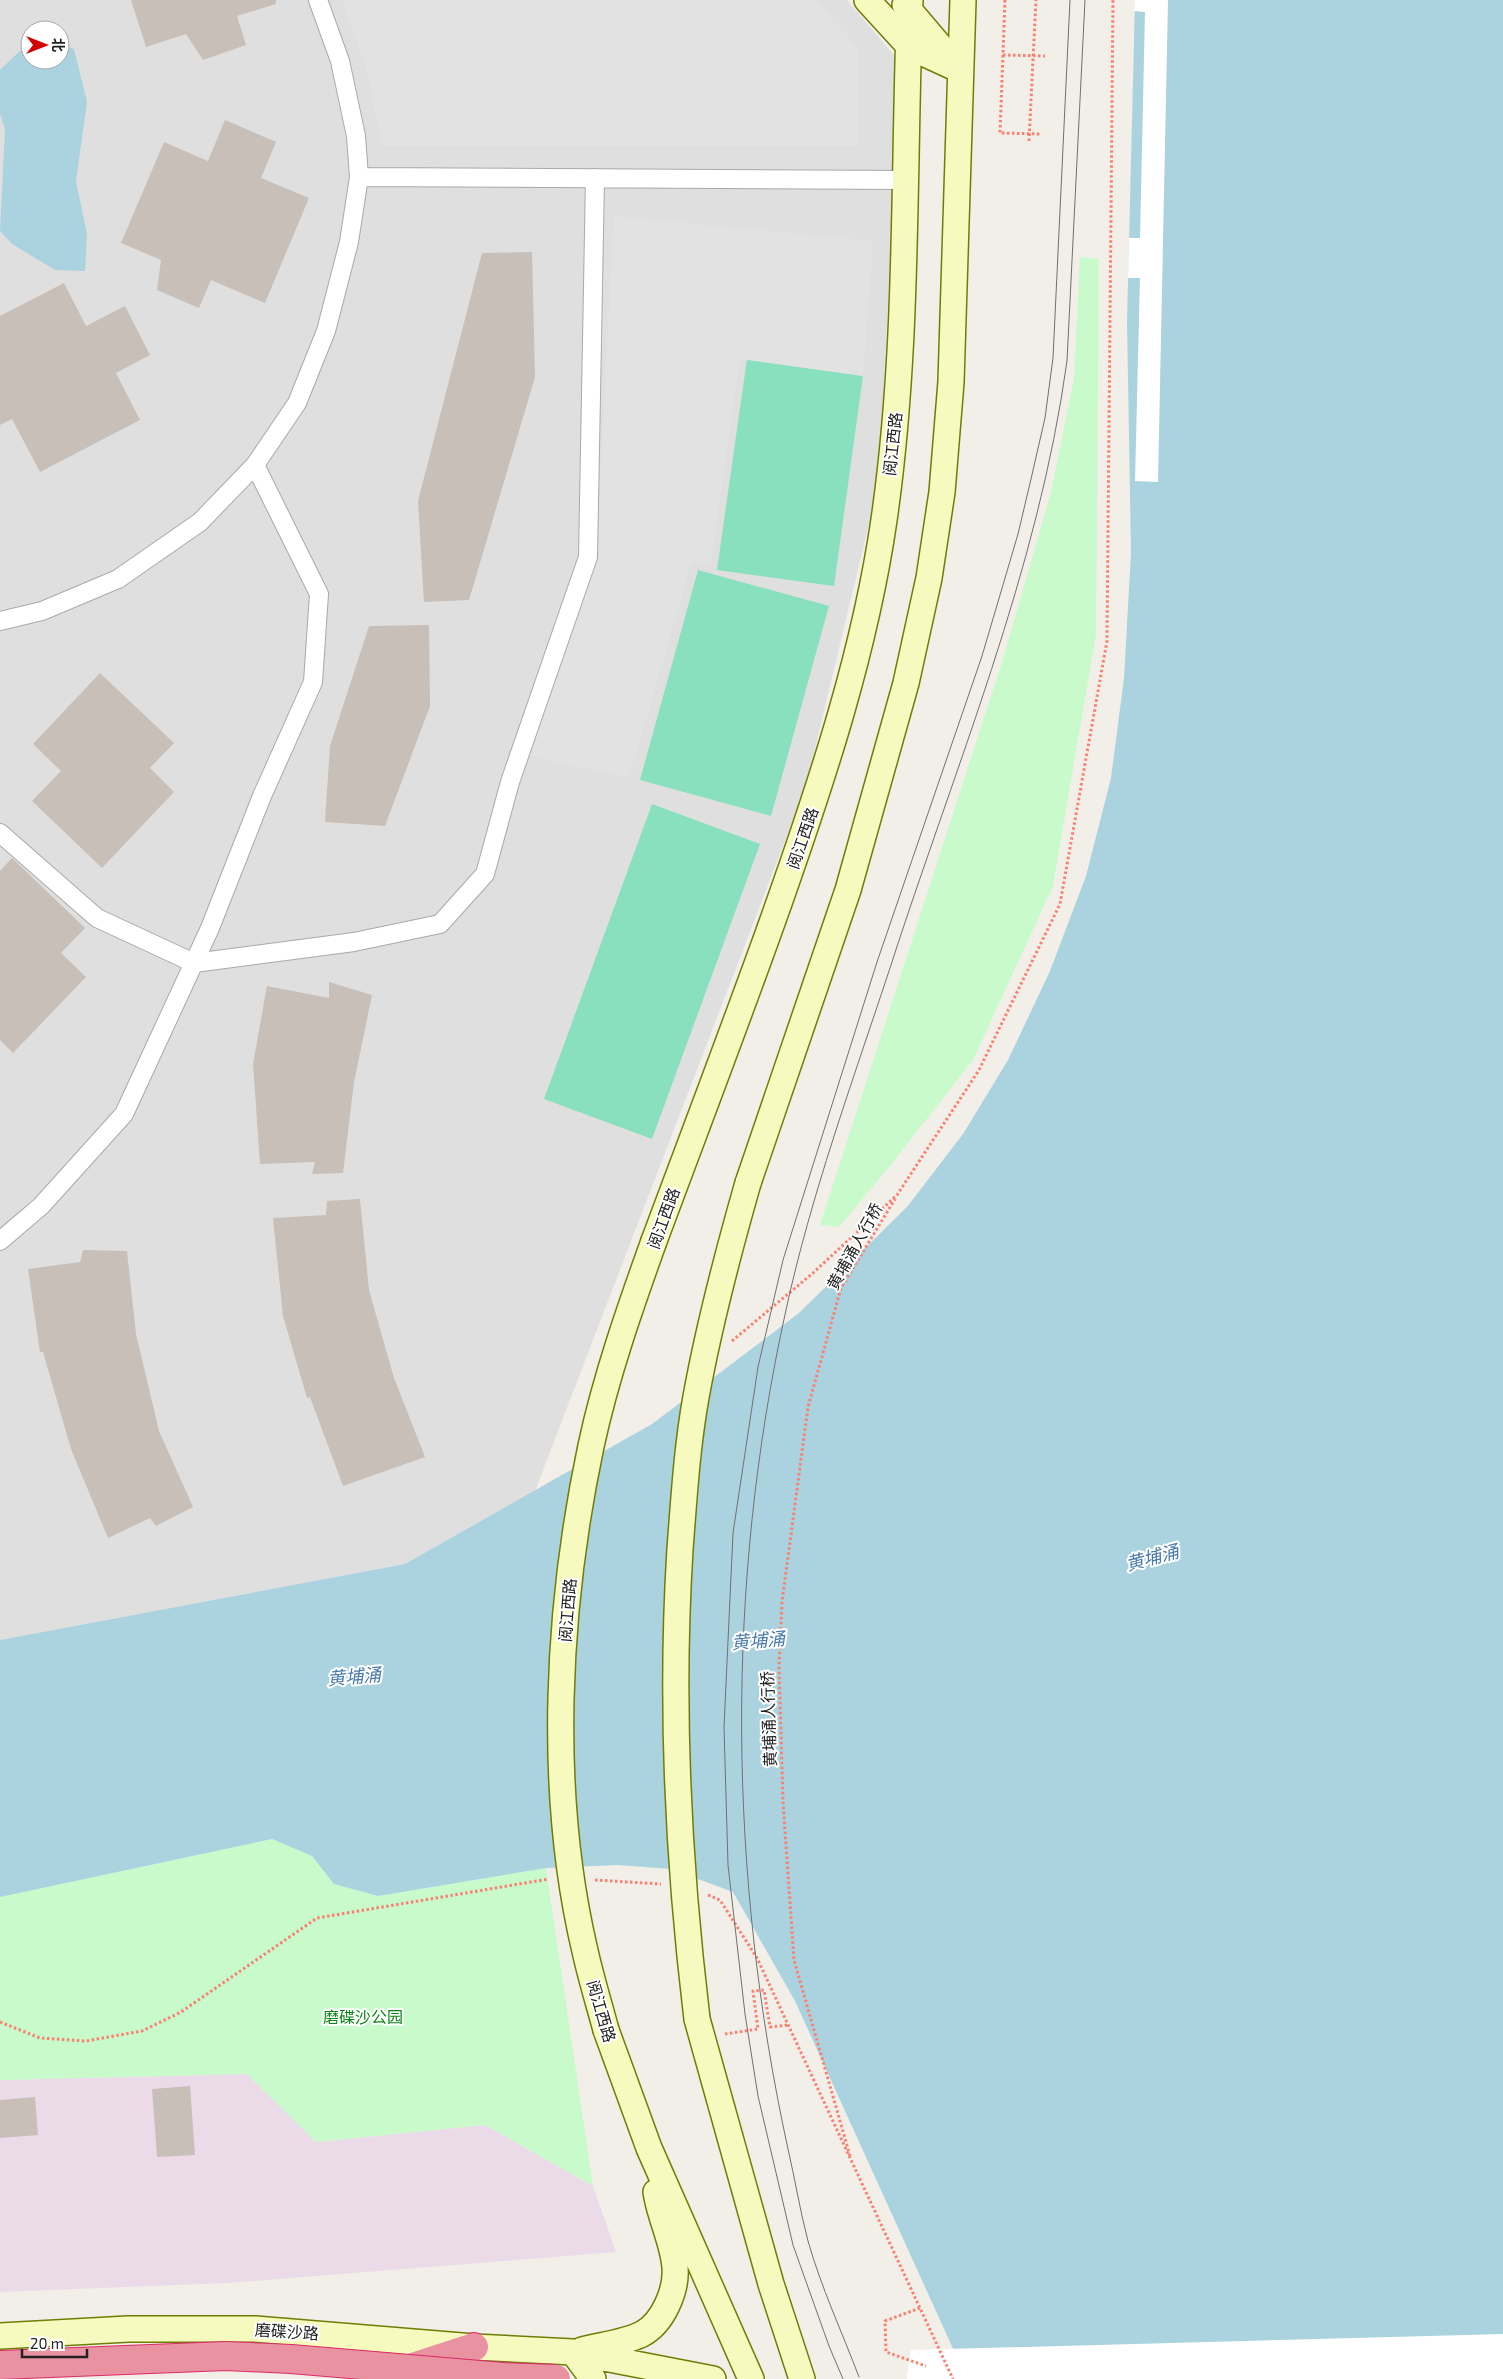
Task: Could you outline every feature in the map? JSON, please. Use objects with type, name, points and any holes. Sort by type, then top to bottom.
[{"type":"highway","points":[[374,2379],[474,2347]]},
{"type":"highway","points":[[0,2365],[226,2356],[291,2359],[494,2376],[556,2379]]},
{"type":"main road","points":[[867,0],[910,47],[960,70]]},
{"type":"main road","points":[[802,2379],[771,2284],[697,2019],[684,1907],[678,1822],[675,1626],[687,1460],[696,1398],[727,1259],[748,1183],[848,890],[906,683],[929,578],[942,492],[951,382],[963,0]]},
{"type":"main road","points":[[907,4],[960,70]]},
{"type":"main road","name":"阅江西路","points":[[751,2379],[649,2148],[606,2030],[585,1950],[572,1873],[564,1798],[562,1672],[570,1575],[591,1444],[612,1365],[654,1241],[731,1037],[824,773],[854,664],[884,522],[894,436],[907,180],[910,47],[907,4]]},
{"type":"main road","points":[[572,2352],[643,2333],[666,2306],[675,2287],[675,2267],[658,2205],[649,2148]]},
{"type":"main road","name":"磨碟沙路","points":[[0,2336],[119,2330],[256,2328],[474,2347],[572,2352]]},
{"type":"main road","points":[[572,2352],[593,2379]]},
{"type":"main road","points":[[572,2352],[713,2379]]},
{"type":"street","points":[[0,622],[42,610],[118,579],[200,522],[255,465],[297,403],[326,331],[349,242],[359,177],[356,136],[340,61],[318,0]]},
{"type":"street","points":[[359,177],[907,180]]},
{"type":"street","points":[[0,833],[97,918],[194,963],[354,942],[440,924],[485,874],[510,782],[588,557],[595,178]]},
{"type":"street","points":[[0,1241],[41,1206],[124,1114],[210,928],[262,796],[313,682],[319,594],[255,465]]},
{"type":"path","points":[[1005,0],[1000,133],[1042,134]]},
{"type":"path","points":[[1029,141],[1036,0]]},
{"type":"path","points":[[729,1344],[814,1274],[897,1195],[979,1070],[1060,904],[1107,641],[1113,0]]},
{"type":"path","points":[[1003,55],[1045,56]]},
{"type":"path","name":"黄埔涌人行桥","points":[[853,2166],[794,1960],[783,1802],[779,1666],[782,1602],[808,1407],[841,1288],[897,1195]]},
{"type":"path","points":[[0,2022],[40,2038],[86,2041],[142,2031],[181,2012],[317,1918],[552,1878]]},
{"type":"path","points":[[591,1880],[670,1884]]},
{"type":"path","points":[[704,1894],[720,1900],[757,1958],[953,2379]]},
{"type":"path","points":[[724,2034],[758,2029],[753,1991],[764,1990],[770,2027],[788,2024]]},
{"type":"path","points":[[920,2308],[885,2321],[886,2352],[926,2366]]},
{"type":"shaded area","points":[[0,0],[847,0],[899,61],[881,454],[872,511],[806,786],[535,1491],[405,1564],[0,1640]]},
{"type":"shaded area","points":[[342,0],[815,0],[858,48],[859,146],[382,146],[368,74]]},
{"type":"shaded area","points":[[614,216],[873,241],[863,376],[740,359],[711,563],[692,561],[629,778],[526,755],[549,700],[596,560]]},
{"type":"shaded area","points":[[247,2074],[316,2142],[485,2125],[593,2186],[616,2252],[228,2283],[0,2292],[0,2080]]},
{"type":"green space","points":[[1080,257],[1099,259],[1096,634],[1053,886],[973,1060],[839,1227],[820,1225],[1003,659],[1051,492],[1074,379]]},
{"type":"green space","points":[[747,359],[863,376],[834,586],[717,570]]},
{"type":"green space","points":[[698,570],[829,606],[771,816],[640,780]]},
{"type":"green space","points":[[652,804],[760,844],[652,1139],[544,1099]]},
{"type":"green space","name":"磨碟沙公园","points":[[272,1839],[312,1856],[334,1884],[378,1896],[546,1868],[593,2186],[485,2125],[316,2142],[247,2074],[0,2080],[0,1897]]},
{"type":"water","name":"黄埔涌","points":[[1135,0],[1503,0],[1503,2379],[960,2364],[795,2001],[733,1892],[671,1869],[618,1865],[546,1868],[378,1896],[334,1884],[312,1856],[272,1839],[0,1897],[0,1640],[405,1564],[652,1424],[799,1313],[907,1207],[963,1134],[1008,1060],[1050,971],[1086,876],[1111,778],[1124,678],[1131,552],[1127,322]]},
{"type":"water","points":[[70,48],[74,49],[87,102],[76,181],[87,234],[85,271],[55,270],[12,244],[0,231],[5,129],[0,114],[0,70],[20,51],[20,70],[70,70]]},
{"type":"pier","points":[[1135,0],[1168,0],[1158,482],[1135,481],[1140,278],[1128,278],[1129,238],[1140,238],[1145,12],[1134,11]]},
{"type":"pier","points":[[1503,2334],[1503,2379],[907,2379],[911,2350]]},
{"type":"building","points":[[131,0],[276,0],[276,4],[237,16],[246,45],[203,60],[186,34],[146,47]]},
{"type":"building","points":[[225,120],[276,142],[261,178],[309,198],[265,303],[211,280],[199,308],[157,290],[161,260],[121,243],[164,142],[208,161]]},
{"type":"building","points":[[532,252],[535,377],[469,600],[424,602],[418,501],[482,253]]},
{"type":"building","points":[[64,283],[86,326],[125,306],[150,355],[116,373],[140,420],[40,472],[12,419],[0,425],[0,316]]},
{"type":"building","points":[[429,625],[430,706],[385,826],[325,822],[330,746],[369,626]]},
{"type":"building","points":[[100,673],[174,743],[150,768],[174,792],[102,868],[32,801],[61,771],[33,744]]},
{"type":"building","points":[[12,858],[85,928],[61,953],[86,977],[13,1053],[0,1040],[0,871]]},
{"type":"building","points":[[329,982],[372,995],[354,1082],[343,1173],[312,1174],[315,1162],[260,1164],[253,1064],[267,986],[329,998]]},
{"type":"building","points":[[360,1199],[369,1290],[394,1378],[425,1457],[343,1486],[310,1397],[307,1398],[283,1316],[273,1218],[326,1215],[327,1201]]},
{"type":"building","points":[[83,1250],[127,1251],[136,1334],[159,1431],[193,1507],[156,1526],[150,1518],[108,1538],[71,1449],[43,1352],[40,1352],[28,1269],[80,1262]]},
{"type":"building","points":[[190,2086],[195,2155],[157,2157],[152,2089]]},
{"type":"building","points":[[35,2097],[38,2135],[0,2138],[0,2100]]},
{"type":"tram line","points":[[843,2379],[829,2346],[793,2245],[758,2096],[745,2014],[728,1865],[724,1727],[733,1533],[758,1367],[783,1260],[877,962],[982,656],[1018,534],[1045,418],[1053,358],[1070,0]]},
{"type":"tram line","points":[[859,2377],[819,2275],[805,2230],[768,2045],[754,1941],[745,1835],[742,1730],[744,1624],[752,1518],[766,1414],[786,1310],[807,1224],[914,895],[992,669],[1036,517],[1054,440],[1067,361],[1085,0]]}]
